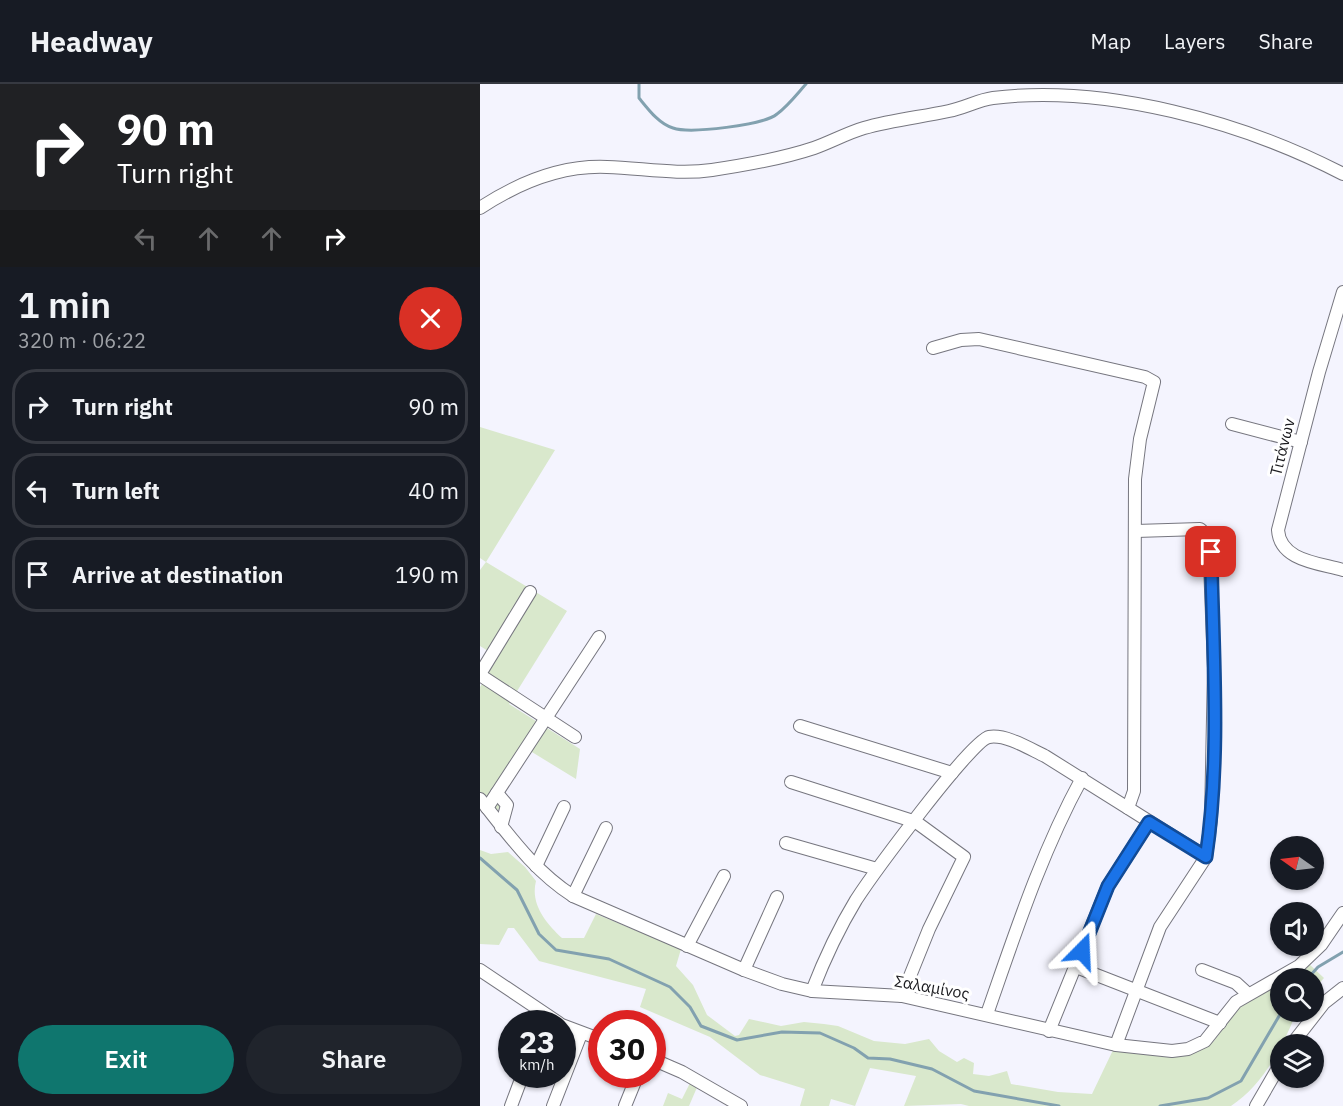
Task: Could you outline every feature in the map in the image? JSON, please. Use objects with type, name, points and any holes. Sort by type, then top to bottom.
[{"type":"street","points":[[480,208],[518,185],[557,172],[595,166],[652,171],[711,170],[776,159],[864,128],[950,111],[991,99],[1020,97],[1089,96],[1152,107],[1275,142],[1343,174]]},
{"type":"street","name":"Τιτάνων","points":[[1343,292],[1279,524],[1279,539],[1286,551],[1294,556],[1343,570]]},
{"type":"street","points":[[933,348],[961,340],[979,339],[1145,377],[1154,382],[1137,459],[1134,791],[1128,808]]},
{"type":"street","points":[[1232,424],[1301,442]]},
{"type":"street","points":[[1116,1045],[1160,927],[1206,857],[1212,819],[1214,668],[1209,537],[1200,529],[1136,531]]},
{"type":"street","points":[[530,592],[480,675],[545,720],[575,737]]},
{"type":"street","points":[[484,804],[497,793],[599,637]]},
{"type":"street","points":[[800,726],[952,772]]},
{"type":"street","points":[[812,991],[855,902],[952,772],[979,742],[988,737],[999,738],[1033,750],[1082,778],[1206,857]]},
{"type":"street","points":[[987,1014],[1056,825],[1082,778]]},
{"type":"street","points":[[791,782],[915,822],[964,857],[929,929],[902,996]]},
{"type":"street","points":[[497,793],[507,805],[501,827]]},
{"type":"street","name":"Σαλαμίνος","points":[[484,804],[501,827],[550,881],[573,896],[744,970],[812,991],[902,996],[1116,1045],[1172,1051],[1188,1049],[1205,1041],[1236,1002],[1299,966],[1321,945],[1343,913]]},
{"type":"street","points":[[536,866],[564,807]]},
{"type":"street","points":[[1049,1030],[1108,886],[1149,822]]},
{"type":"street","points":[[573,896],[606,828]]},
{"type":"street","points":[[786,843],[878,869]]},
{"type":"street","points":[[687,946],[724,876]]},
{"type":"street","points":[[744,970],[777,897]]},
{"type":"street","points":[[1076,967],[1220,1023]]},
{"type":"street","points":[[480,970],[532,1010]]},
{"type":"street","points":[[1202,970],[1236,983],[1248,994]]},
{"type":"street","points":[[1300,1034],[1324,1003],[1343,987]]},
{"type":"street","points":[[576,1032],[588,1036]]},
{"type":"street","points":[[553,1106],[581,1034]]},
{"type":"street","points":[[666,1065],[741,1106]]},
{"type":"street","points":[[1256,1106],[1270,1082]]},
{"type":"street","points":[[511,1106],[518,1088]]},
{"type":"street","points":[[625,1106],[632,1088]]},
{"type":"green space","points":[[480,427],[555,450],[486,562],[480,558]]},
{"type":"green space","points":[[486,562],[567,611],[509,704],[580,749],[576,779],[527,749],[515,767],[495,818],[480,799],[480,687],[498,657],[480,646],[480,570]]},
{"type":"green space","points":[[480,850],[491,854],[508,852],[525,867],[536,881],[537,905],[550,926],[562,938],[584,938],[596,914],[681,949],[676,966],[693,985],[707,1015],[735,1036],[739,1035],[749,1019],[781,1026],[804,1022],[838,1026],[874,1041],[905,1044],[929,1039],[939,1051],[957,1062],[964,1058],[974,1063],[973,1074],[989,1076],[1007,1071],[1011,1084],[1058,1092],[1092,1094],[1113,1050],[1190,1054],[1214,1041],[1240,1005],[1270,990],[1270,1022],[1292,1022],[1287,1034],[1270,1034],[1270,1065],[1253,1087],[1231,1106],[969,1106],[961,1104],[904,1106],[916,1076],[870,1068],[855,1106],[831,1099],[829,1106],[800,1106],[805,1089],[760,1075],[710,1037],[666,1018],[666,1010],[647,1010],[640,1007],[646,989],[539,961],[514,928],[508,928],[499,945],[480,944]]},
{"type":"green space","points":[[1307,962],[1313,968],[1300,968]]},
{"type":"green space","points":[[691,1081],[698,1085],[689,1106],[663,1106],[668,1093],[682,1099]]},
{"type":"waterway","points":[[639,84],[639,98],[658,120],[682,130],[743,125],[769,118],[785,107],[806,84]]},
{"type":"waterway","points":[[480,858],[517,890],[539,934],[556,950],[609,959],[670,987],[690,1007],[701,1026],[737,1040],[782,1032],[820,1033],[854,1048],[868,1058],[890,1059],[932,1069],[974,1091],[1059,1106]]},
{"type":"waterway","points":[[1317,968],[1343,952]]},
{"type":"waterway","points":[[1160,1106],[1208,1098],[1241,1081],[1276,1022]]},
{"type":"route","points":[[1082,951],[1108,886],[1149,822],[1206,857],[1212,819],[1214,668],[1211,552]]}]
